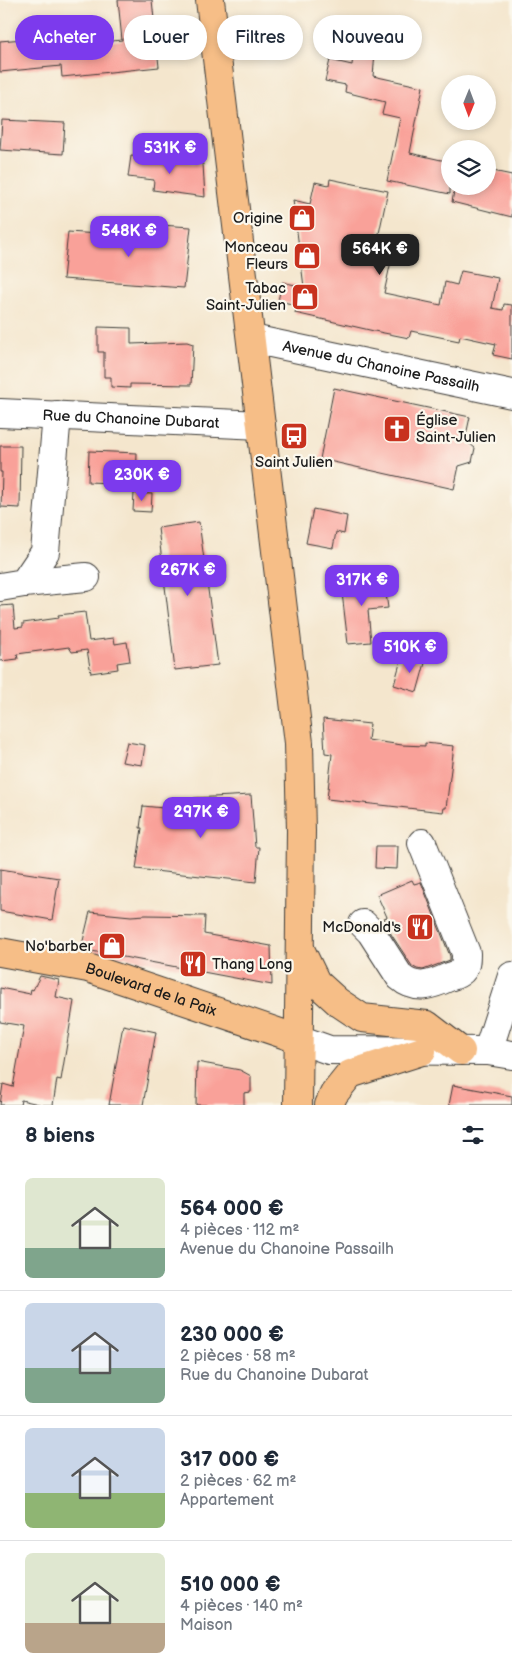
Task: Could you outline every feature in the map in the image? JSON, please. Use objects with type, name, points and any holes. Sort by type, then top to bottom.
[{"type":"main road","points":[[210,0],[300,743],[298,1105]]},
{"type":"main road","points":[[299,947],[316,982],[338,1002],[362,1018],[427,1025],[461,1051]]},
{"type":"main road","name":"Boulevard de la Paix","points":[[0,952],[88,968],[298,1039]]},
{"type":"main road","points":[[329,1105],[334,1094],[350,1074],[422,1051]]},
{"type":"street","name":"Avenue du Chanoine Passailh","points":[[252,339],[512,394]]},
{"type":"street","name":"Rue du Chanoine Dubarat","points":[[0,413],[261,425]]},
{"type":"street","points":[[12,585],[45,552],[57,415]]},
{"type":"street","points":[[12,585],[86,577]]},
{"type":"street","points":[[365,926],[400,978],[406,982],[417,986],[427,986],[461,972],[466,960],[466,954],[422,843]]},
{"type":"street","points":[[298,1039],[330,1050],[500,1053],[512,976]]},
{"type":"building","points":[[118,0],[152,0],[154,15],[124,15],[124,60],[158,60],[159,67],[62,77],[61,66],[0,72],[0,41],[15,40],[15,60],[114,60],[114,41],[122,40]]},
{"type":"building","points":[[330,60],[352,65],[353,60],[374,60],[373,76],[423,87],[410,153],[441,160],[441,192],[387,181],[400,118],[382,114],[385,102],[345,92],[346,85],[325,81]]},
{"type":"building","points":[[2,120],[65,123],[63,154],[0,150]]},
{"type":"building","points":[[131,156],[203,164],[205,197],[153,190],[154,180],[128,177]]},
{"type":"building","points":[[496,172],[512,175],[512,217],[452,202],[453,195],[496,195]]},
{"type":"building","points":[[330,179],[388,191],[374,257],[391,261],[384,293],[441,305],[445,282],[457,285],[461,271],[498,278],[492,308],[503,310],[504,304],[512,305],[512,359],[493,355],[496,344],[460,336],[459,341],[411,331],[409,338],[295,313],[297,305],[278,301],[282,282],[304,287],[293,200],[310,204],[315,182],[329,185]]},
{"type":"building","points":[[160,225],[191,227],[184,288],[63,279],[68,232],[159,238]]},
{"type":"building","points":[[98,327],[131,328],[131,344],[187,342],[193,344],[191,385],[130,384],[130,388],[111,387],[111,377],[104,377],[104,352],[98,352]]},
{"type":"building","name":"Église Saint-Julien","points":[[334,388],[470,417],[465,440],[475,448],[472,462],[459,466],[454,489],[320,459]]},
{"type":"building","points":[[0,446],[21,446],[20,508],[1,507],[2,472],[0,472]]},
{"type":"building","points":[[89,451],[137,453],[136,484],[88,482]]},
{"type":"building","points":[[134,493],[152,494],[151,512],[133,511]]},
{"type":"building","points":[[313,509],[347,516],[344,534],[336,532],[333,548],[306,543]]},
{"type":"building","points":[[199,522],[218,665],[175,670],[158,528]]},
{"type":"building","points":[[384,579],[388,608],[368,610],[371,642],[348,644],[341,584]]},
{"type":"building","points":[[13,605],[15,628],[23,627],[23,623],[59,618],[58,615],[85,612],[89,641],[114,638],[115,644],[127,642],[130,661],[117,663],[118,669],[91,673],[87,650],[72,652],[69,647],[17,654],[18,659],[0,661],[0,606]]},
{"type":"building","points":[[402,656],[425,663],[417,692],[394,685]]},
{"type":"building","points":[[323,719],[370,724],[368,740],[402,745],[425,746],[425,743],[454,746],[446,808],[444,808],[443,812],[327,799],[332,754],[325,753]]},
{"type":"building","points":[[127,742],[145,745],[142,765],[122,762]]},
{"type":"building","points":[[251,795],[255,847],[259,847],[256,882],[136,869],[143,806],[194,811],[194,798]]},
{"type":"building","points":[[376,846],[398,846],[397,869],[375,868]]},
{"type":"building","points":[[0,869],[59,878],[52,920],[0,911]]},
{"type":"building","name":"McDonald's","points":[[412,880],[414,884],[421,882],[450,956],[450,960],[423,970],[412,966],[391,934],[384,918],[387,917],[377,895]]},
{"type":"building","points":[[90,912],[131,916],[205,916],[204,934],[271,946],[272,985],[81,949]]},
{"type":"building","points":[[40,976],[59,980],[56,997],[74,1001],[61,1080],[57,1079],[53,1105],[43,1105],[21,1100],[20,1105],[0,1105],[3,1084],[13,1087],[24,1026],[0,1022],[0,988],[30,994],[31,989],[33,990]]},
{"type":"building","points":[[123,1025],[156,1032],[143,1105],[109,1105]]},
{"type":"building","points":[[197,1062],[240,1070],[251,1076],[251,1092],[244,1093],[244,1105],[196,1105]]},
{"type":"building","points":[[453,1085],[512,1096],[512,1105],[449,1105]]},
{"type":"place","name":"Origine","points":[[302,218]]},
{"type":"place","name":"Monceau Fleurs","points":[[307,256]]},
{"type":"place","name":"Tabac Saint-Julien","points":[[305,297]]},
{"type":"place","name":"Église Saint-Julien","points":[[397,429]]},
{"type":"place","name":"Saint Julien","points":[[294,436]]},
{"type":"place","name":"McDonald's","points":[[420,927]]},
{"type":"place","name":"No'barber","points":[[112,946]]},
{"type":"place","name":"Thang Long","points":[[193,964]]}]
